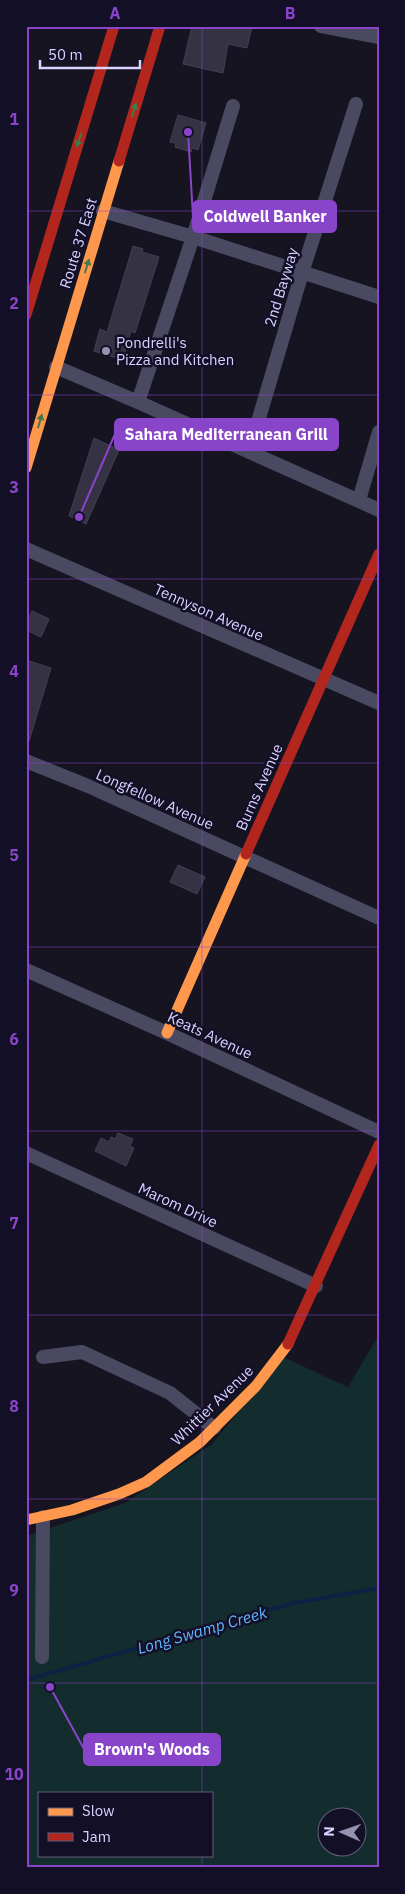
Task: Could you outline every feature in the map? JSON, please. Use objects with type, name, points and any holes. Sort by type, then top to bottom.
[{"type":"main road","name":"Route 37 East","points":[[26,315],[114,26]]},
{"type":"main road","name":"Route 37 East","points":[[26,468],[160,26]]},
{"type":"main road","name":"Burns Avenue","points":[[167,1033],[379,554]]},
{"type":"main road","name":"Whittier Avenue","points":[[26,1520],[72,1510],[119,1494],[146,1482],[200,1442],[256,1386],[289,1342],[379,1145]]},
{"type":"street","points":[[321,26],[379,37]]},
{"type":"street","name":"2nd Bayway","points":[[249,452],[302,273],[356,104]]},
{"type":"street","points":[[138,402],[193,237],[233,106]]},
{"type":"street","points":[[103,211],[193,237],[379,297]]},
{"type":"street","points":[[56,367],[379,510]]},
{"type":"street","points":[[359,500],[379,432]]},
{"type":"street","name":"Tennyson Avenue","points":[[26,549],[379,703]]},
{"type":"street","name":"Longfellow Avenue","points":[[26,761],[88,786],[379,918]]},
{"type":"street","name":"Keats Avenue","points":[[26,970],[167,1033],[379,1132]]},
{"type":"street","name":"Marom Drive","points":[[26,1153],[316,1286]]},
{"type":"street","points":[[43,1357],[82,1352],[170,1393],[214,1428]]},
{"type":"street","points":[[42,1657],[43,1517]]},
{"type":"green space","points":[[377,1338],[379,1338],[379,1868],[26,1868],[26,1536],[125,1503],[212,1444],[283,1357],[348,1387]]},
{"type":"building","points":[[192,26],[252,26],[247,48],[228,44],[223,73],[183,64]]},
{"type":"building","points":[[178,115],[206,123],[198,150],[192,148],[191,152],[175,147],[176,143],[170,142]]},
{"type":"building","points":[[133,246],[143,249],[142,252],[159,257],[135,333],[131,331],[123,360],[94,351],[100,329],[107,332]]},
{"type":"building","points":[[94,438],[119,450],[86,524],[69,516]]},
{"type":"building","points":[[32,611],[49,619],[41,637],[26,630],[26,624]]},
{"type":"building","points":[[26,660],[51,668],[29,741],[26,741]]},
{"type":"building","points":[[178,865],[205,877],[197,894],[170,882]]},
{"type":"building","points":[[118,1133],[133,1139],[130,1146],[134,1148],[126,1166],[95,1151],[101,1138],[109,1142],[111,1137],[115,1139]]},
{"type":"waterway","name":"Long Swamp Creek","points":[[26,1680],[294,1603],[379,1588]]},
{"type":"traffic: slow","points":[[26,468],[119,161]]},
{"type":"traffic: slow","points":[[167,1033],[246,854]]},
{"type":"traffic: slow","points":[[26,1520],[72,1510],[119,1494],[146,1482],[200,1442],[256,1386],[288,1344]]},
{"type":"traffic: jam","points":[[26,315],[114,26]]},
{"type":"traffic: jam","points":[[119,161],[160,26]]},
{"type":"traffic: jam","points":[[246,854],[379,554]]},
{"type":"traffic: jam","points":[[288,1344],[379,1145]]},
{"type":"place","name":"Coldwell Banker","points":[[188,132]]},
{"type":"place","name":"Pondrelli's Pizza and Kitchen","points":[[106,351]]},
{"type":"place","name":"Sahara Mediterranean Grill","points":[[79,517]]},
{"type":"place","name":"Brown's Woods","points":[[50,1687]]}]
